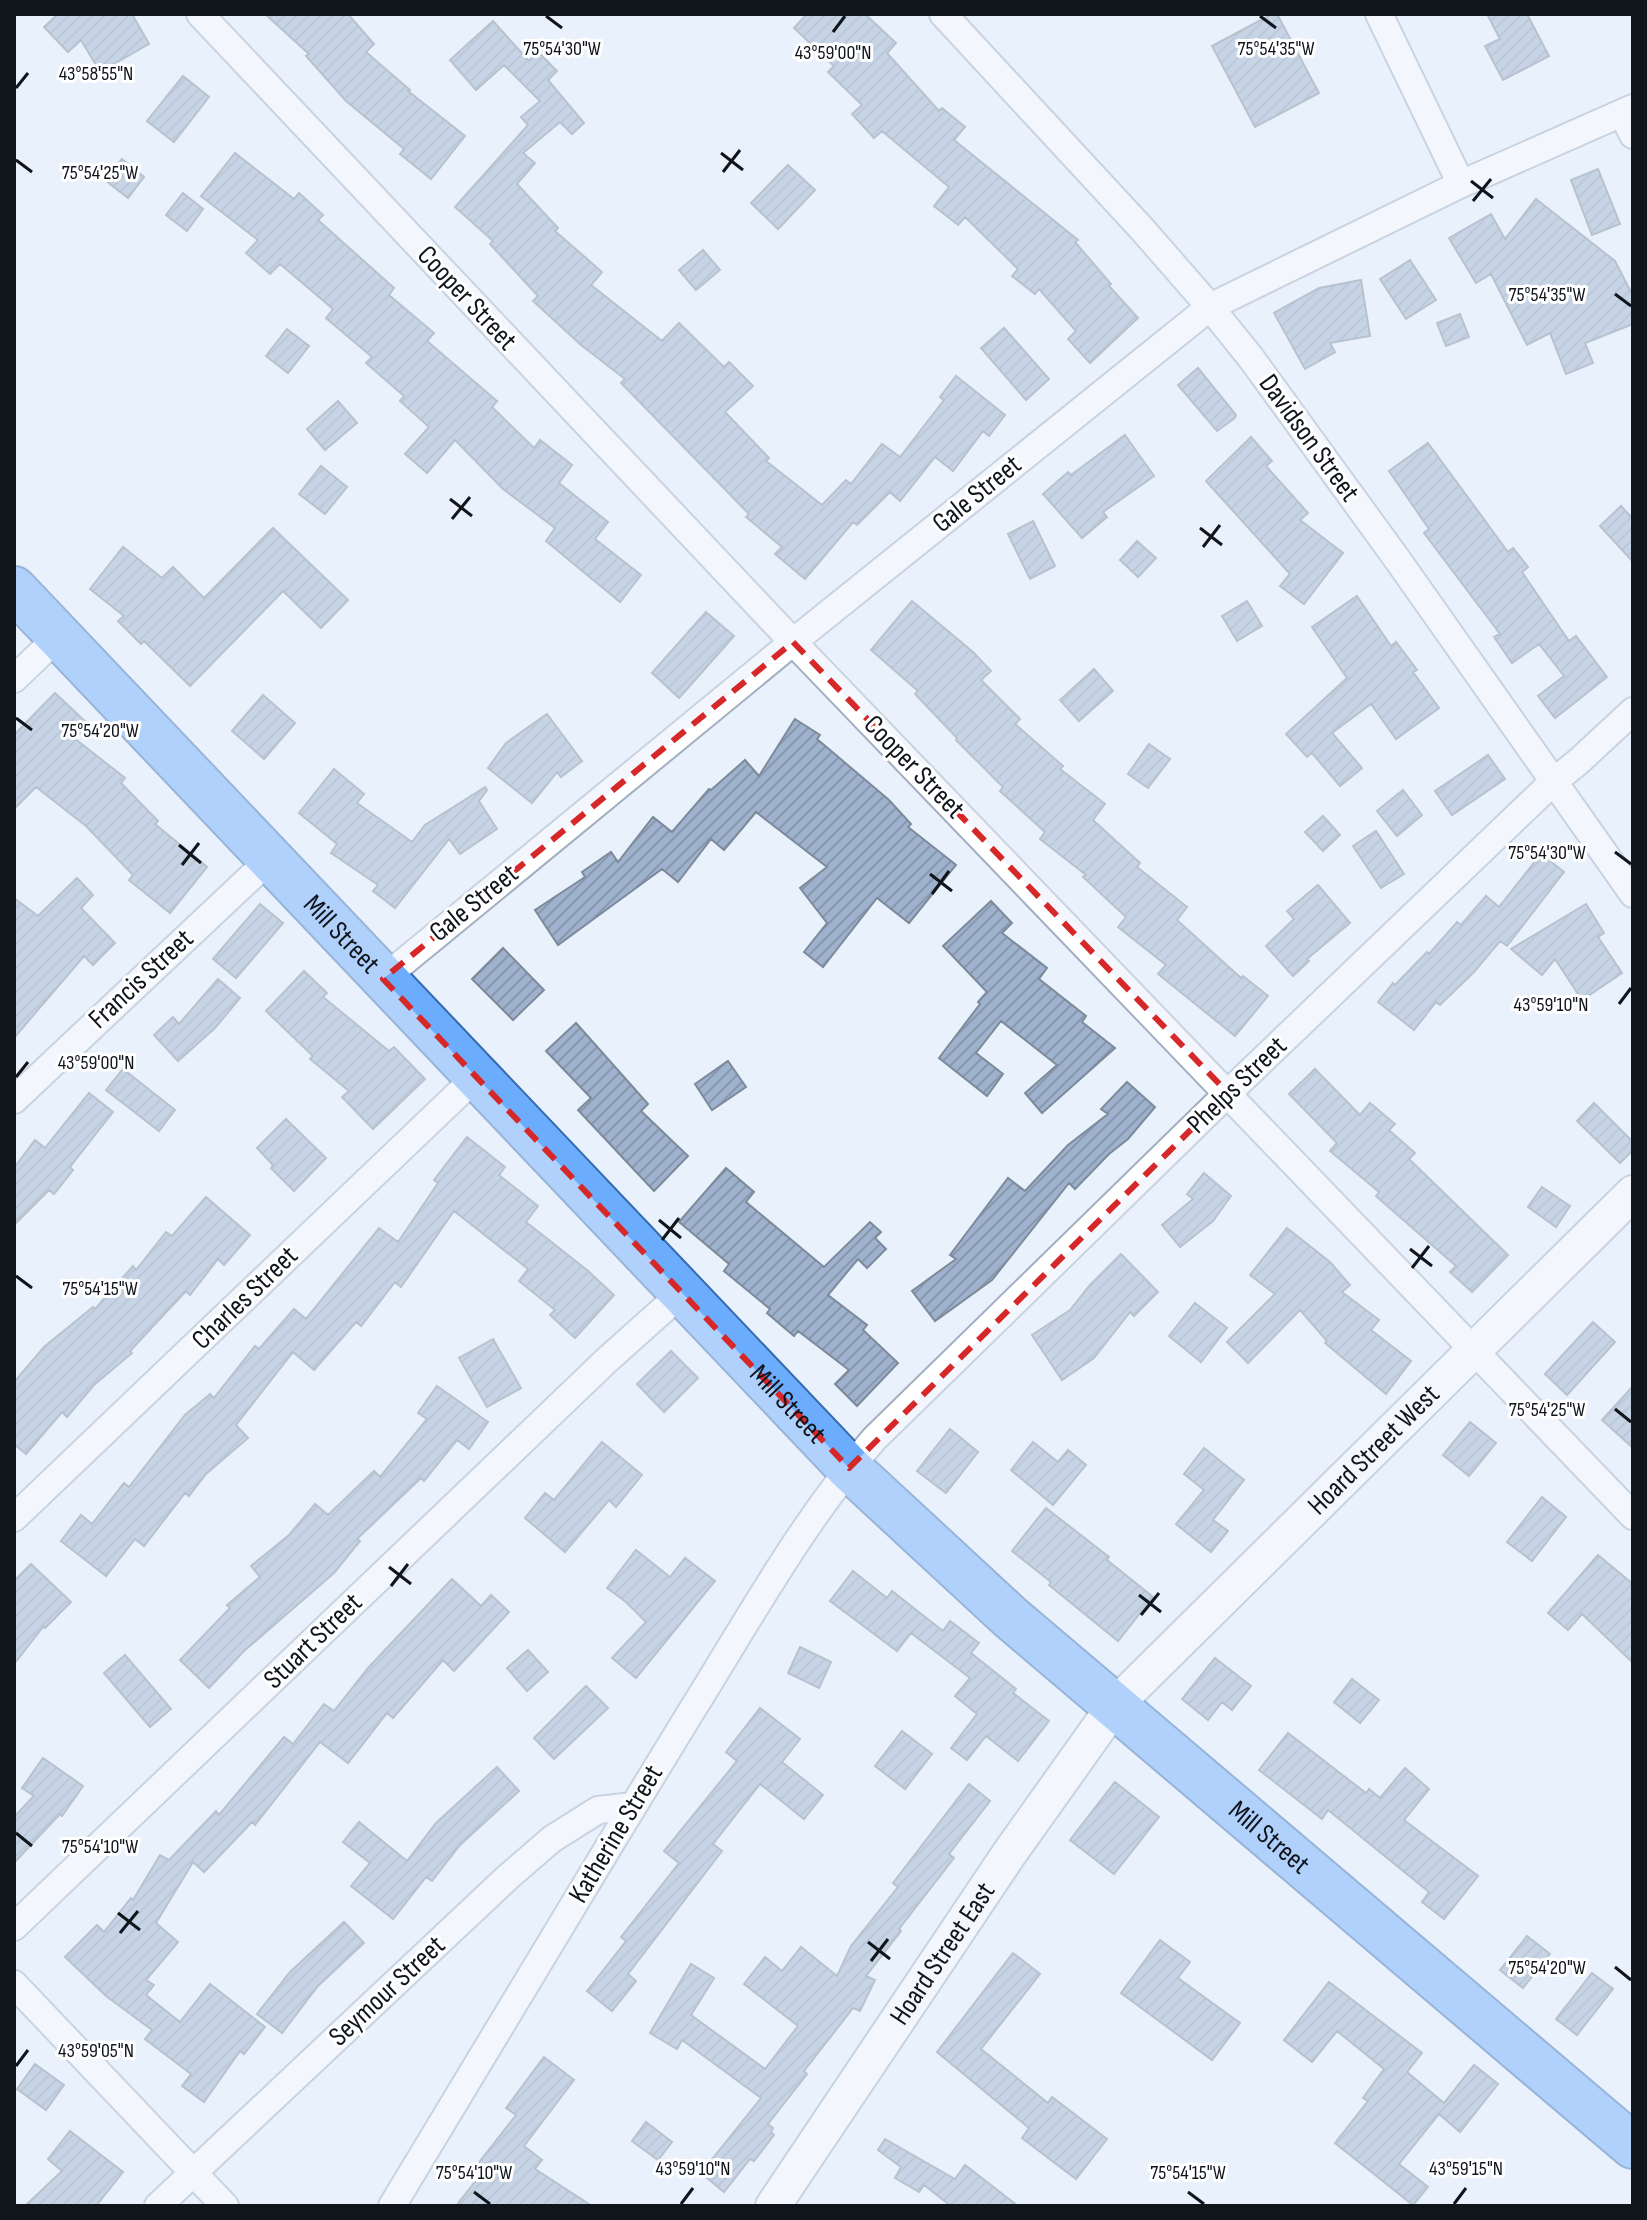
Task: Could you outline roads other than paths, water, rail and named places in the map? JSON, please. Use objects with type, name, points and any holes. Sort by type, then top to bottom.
[{"type":"highway","name":"Mill Street","points":[[14,589],[849,1468],[1010,1617],[1633,2146]]},
{"type":"street","name":"Cooper Street","points":[[200,14],[793,642],[1633,1516]]},
{"type":"street","name":"Davidson Street","points":[[943,14],[1210,307],[1251,358],[1633,894]]},
{"type":"street","points":[[1379,14],[1461,184]]},
{"type":"street","name":"Gale Street","points":[[383,979],[793,642],[1210,307],[1461,184],[1629,119]]},
{"type":"street","points":[[14,679],[59,636]]},
{"type":"street","name":"Phelps Street","points":[[849,1468],[874,1439],[1228,1093],[1553,782],[1633,711]]},
{"type":"street","name":"Francis Street","points":[[14,1100],[269,860]]},
{"type":"street","name":"Charles Street","points":[[14,1518],[476,1077]]},
{"type":"street","name":"Hoard Street West","points":[[1115,1705],[1633,1193]]},
{"type":"street","name":"Stuart Street","points":[[14,1927],[595,1371],[683,1292]]},
{"type":"street","name":"Katherine Street","points":[[392,2206],[633,1806],[809,1522],[849,1468]]},
{"type":"street","name":"Hoard Street East","points":[[773,2206],[1009,1854],[1115,1705]]},
{"type":"street","name":"Seymour Street","points":[[158,2206],[552,1839],[598,1810],[633,1806]]},
{"type":"street","points":[[14,1984],[225,2206]]}]
